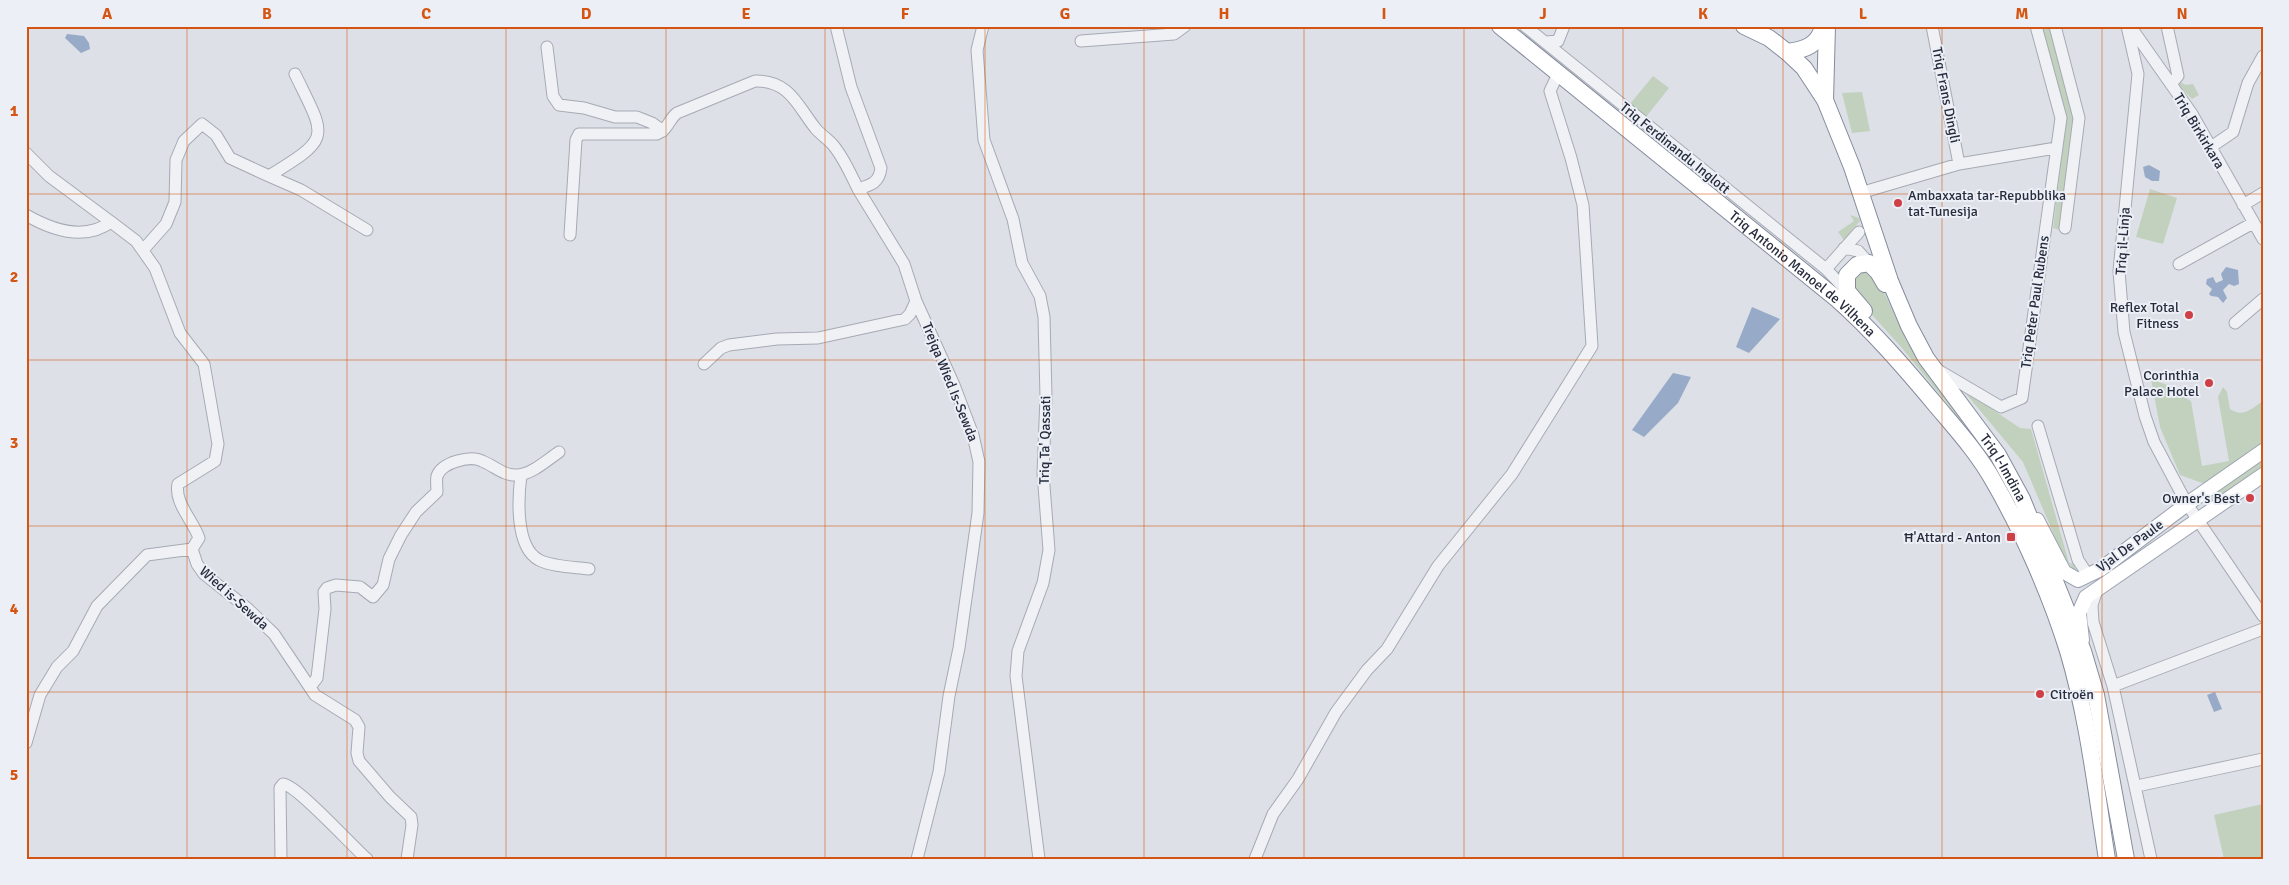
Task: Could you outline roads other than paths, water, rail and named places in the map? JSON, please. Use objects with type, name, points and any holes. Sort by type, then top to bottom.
[{"type":"highway","name":"Triq Antonio Manoel de Vilhena","points":[[1500,26],[1838,299],[1872,330],[1971,446],[1994,481],[2040,578],[2068,651],[2081,705],[2107,859]]},
{"type":"highway","points":[[1744,26],[1769,38],[1787,52],[1804,68],[1825,100]]},
{"type":"highway","points":[[1787,52],[1802,50],[1811,46],[1818,39],[1823,26]]},
{"type":"highway","points":[[1825,100],[1827,26]]},
{"type":"highway","name":"Triq l-Imdina","points":[[1825,100],[1864,193],[1890,281],[1909,326],[1929,362],[1998,455],[2022,499],[2083,651],[2096,695],[2114,782],[2126,859]]},
{"type":"highway","points":[[1929,362],[1908,330],[1878,272],[1869,264],[1857,265],[1847,275],[1847,291],[1892,341],[1941,401],[1971,446]]},
{"type":"main road","name":"Vjal De Paule","points":[[2022,499],[2035,514],[2064,572],[2078,580],[2101,569],[2187,504],[2263,451]]},
{"type":"main road","name":"Vjal De Paule","points":[[2083,651],[2079,613],[2086,597],[2263,476]]},
{"type":"street","points":[[836,26],[852,87],[881,168],[880,178],[874,184],[858,189]]},
{"type":"street","name":"Triq Ta' Qassati","points":[[983,26],[977,50],[984,140],[1012,219],[1022,263],[1040,296],[1044,317],[1046,397],[1043,473],[1049,550],[1043,583],[1018,651],[1016,676],[1039,859]]},
{"type":"street","points":[[1081,41],[1174,34],[1185,26]]},
{"type":"street","name":"Triq Ferdinandu Inglott","points":[[1525,26],[1826,269],[1847,291]]},
{"type":"street","points":[[1546,42],[1558,41],[1564,26]]},
{"type":"street","name":"Triq Frans Dingli","points":[[1932,26],[1959,164]]},
{"type":"street","name":"Triq Peter Paul Rubens","points":[[1929,362],[2001,407],[2022,398],[2061,118],[2036,26]]},
{"type":"street","points":[[2055,26],[2079,118],[2065,228]]},
{"type":"street","name":"Triq Birkirkara","points":[[2128,26],[2192,114],[2263,239]]},
{"type":"street","name":"Triq il-Linja","points":[[2128,26],[2138,74],[2119,271],[2124,332],[2145,416],[2154,442],[2187,504],[2200,520],[2263,616]]},
{"type":"street","points":[[2167,26],[2178,76],[2170,84]]},
{"type":"street","points":[[547,47],[552,96],[559,106],[584,108],[615,117],[637,117],[652,123],[663,131]]},
{"type":"street","points":[[2211,147],[2233,132],[2248,83],[2263,56]]},
{"type":"street","points":[[269,176],[298,159],[318,138],[318,122],[295,74]]},
{"type":"street","points":[[1255,859],[1273,814],[1298,779],[1336,712],[1366,670],[1387,649],[1438,566],[1512,474],[1592,346],[1583,205],[1571,158],[1550,91],[1558,74]]},
{"type":"street","name":"Trejqa Wied Is-Sewda","points":[[663,131],[676,113],[743,85],[767,81],[777,85],[799,104],[816,130],[838,151],[858,189],[899,254],[916,301],[954,385],[973,435],[978,450],[980,474],[976,533],[959,648],[947,706],[941,761],[917,859]]},
{"type":"street","points":[[143,250],[166,224],[175,202],[176,160],[184,141],[202,124],[216,135],[230,158],[237,163],[301,190],[367,230]]},
{"type":"street","points":[[570,235],[577,136],[583,133],[646,135],[663,131]]},
{"type":"street","points":[[1864,193],[1959,164],[2056,148]]},
{"type":"street","name":"Wied is-Sewda","points":[[26,153],[49,176],[136,241],[160,279],[180,333],[204,364],[218,444],[215,461],[178,484],[176,491],[199,538],[192,549],[197,564],[204,574],[262,622],[284,647],[310,687],[321,699],[348,713],[355,720],[359,727],[357,753],[359,761],[384,791],[411,817],[412,825],[407,859]]},
{"type":"street","points":[[2243,205],[2263,193]]},
{"type":"street","points":[[26,215],[47,225],[77,233],[89,233],[100,230],[110,222]]},
{"type":"street","points":[[2180,264],[2253,223]]},
{"type":"street","points":[[1826,269],[1859,232]]},
{"type":"street","points":[[1844,248],[1858,251],[1869,264]]},
{"type":"street","points":[[2235,323],[2263,298]]},
{"type":"street","points":[[704,364],[722,348],[729,345],[777,339],[818,338],[905,320],[916,301]]},
{"type":"street","points":[[2038,426],[2078,560],[2088,575]]},
{"type":"street","points":[[310,687],[317,678],[325,609],[324,592],[327,588],[336,585],[360,587],[372,597],[378,591],[385,578],[395,546],[416,512],[437,492],[437,476],[440,471],[450,464],[471,458],[481,460],[504,474],[521,475],[559,452]]},
{"type":"street","points":[[521,475],[519,514],[522,534],[529,550],[538,559],[548,563],[589,569]]},
{"type":"street","points":[[26,743],[40,695],[57,667],[73,651],[97,606],[147,555],[192,549]]},
{"type":"street","points":[[2097,590],[2092,606],[2092,622],[2113,686],[2137,786],[2151,859]]},
{"type":"street","points":[[2113,686],[2263,629]]},
{"type":"street","points":[[2137,786],[2263,758]]},
{"type":"street","points":[[281,859],[280,788],[283,784],[288,784],[306,798],[350,845],[367,859]]},
{"type":"water","points":[[67,34],[84,36],[89,43],[90,49],[81,53],[65,38]]},
{"type":"water","points":[[2149,165],[2160,171],[2159,181],[2152,181],[2145,177],[2143,167]]},
{"type":"water","points":[[2226,267],[2238,270],[2239,284],[2234,286],[2229,284],[2223,290],[2227,298],[2223,303],[2218,297],[2209,294],[2212,289],[2206,284],[2207,279],[2213,277],[2216,283],[2223,280],[2221,274]]},
{"type":"water","points":[[1752,307],[1780,319],[1749,353],[1736,347]]},
{"type":"water","points":[[1673,373],[1691,377],[1678,403],[1644,437],[1632,430]]},
{"type":"water","points":[[2215,692],[2222,709],[2214,712],[2207,695]]},
{"type":"place","name":"Ambaxxata tar-Repubblika tat-Tunesija","points":[[1898,203]]},
{"type":"place","name":"Reflex Total Fitness","points":[[2189,315]]},
{"type":"place","name":"Corinthia Palace Hotel","points":[[2209,383]]},
{"type":"place","name":"Owner's Best","points":[[2250,498]]},
{"type":"place","name":"Ħ'Attard - Anton","points":[[2011,537]]},
{"type":"place","name":"Citroën","points":[[2040,694]]}]
